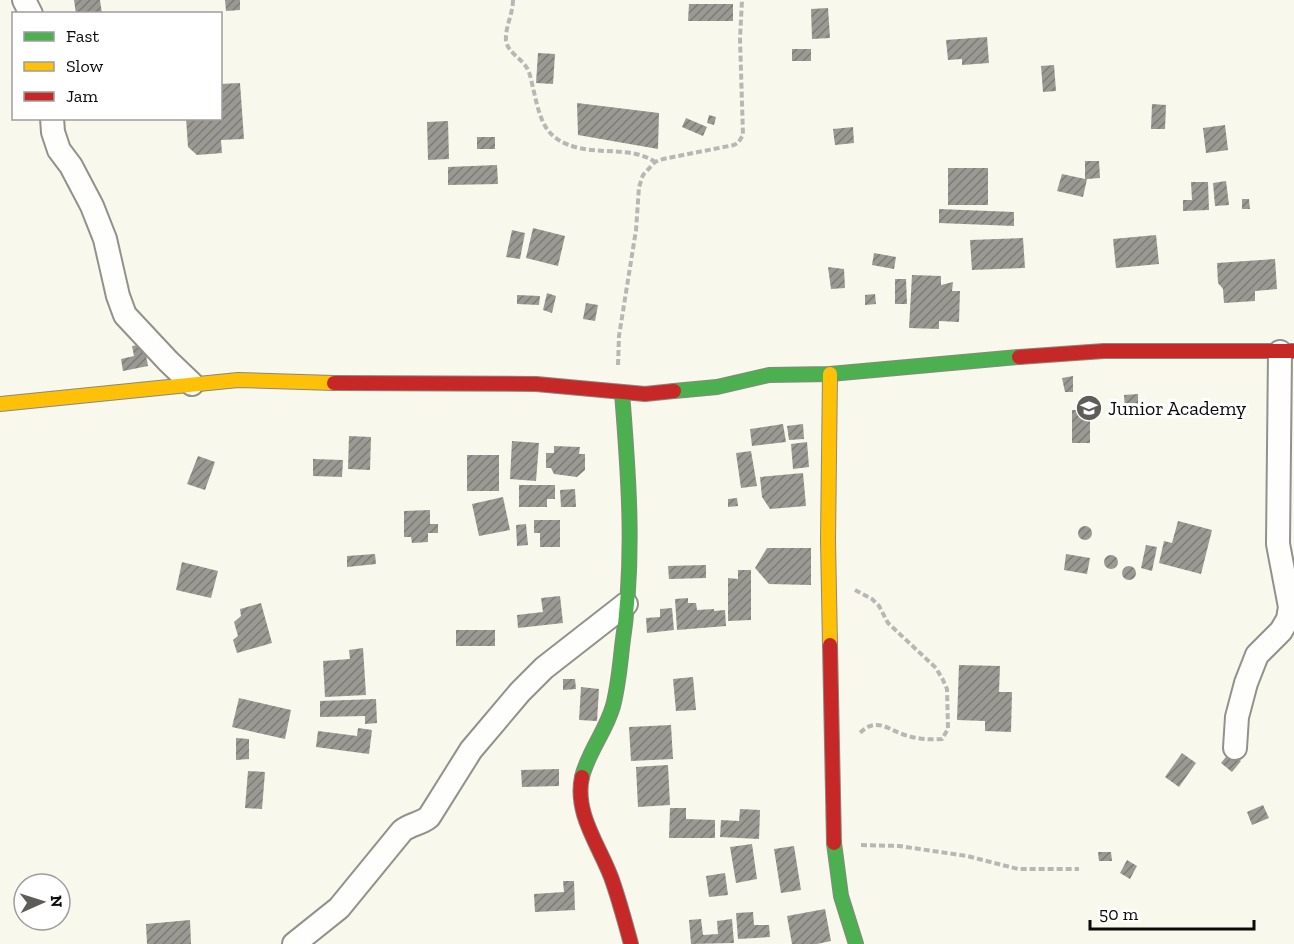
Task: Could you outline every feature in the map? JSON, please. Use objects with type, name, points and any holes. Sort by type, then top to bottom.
[{"type":"street","points":[[52,120],[53,132],[59,150],[82,186],[105,239],[118,296],[125,315],[192,384]]},
{"type":"street","points":[[0,404],[238,380],[361,384],[536,384],[645,394],[717,387],[769,375],[830,374],[958,361],[1104,351],[1287,352],[1278,544],[1290,607],[1288,619],[1281,631],[1257,655],[1246,683],[1237,717],[1235,748]]},
{"type":"street","points":[[830,374],[828,540],[834,845],[839,891],[848,927],[856,944]]},
{"type":"street","points":[[622,393],[631,538],[626,604],[613,705],[585,764],[580,790],[584,816],[610,876],[632,944]]},
{"type":"street","points":[[294,944],[339,908],[402,831],[408,826],[424,821],[432,813],[471,750],[520,692],[544,668],[626,604]]},
{"type":"path","points":[[513,0],[506,43],[528,71],[536,103],[551,136],[558,141],[580,148],[604,152],[636,153],[655,162]]},
{"type":"path","points":[[622,393],[617,363],[619,336],[636,230],[639,187],[643,176],[655,162],[734,145],[741,139],[744,126],[740,63],[742,0]]},
{"type":"path","points":[[848,583],[855,591],[872,599],[879,606],[888,623],[936,668],[947,689],[948,729],[942,739],[906,736],[891,728],[875,725],[868,727],[858,735]]},
{"type":"path","points":[[834,845],[899,846],[968,856],[1018,869],[1078,869]]},
{"type":"building","points":[[74,0],[100,0],[102,12],[76,12]]},
{"type":"building","points":[[225,0],[240,0],[240,10],[226,11]]},
{"type":"building","points":[[689,4],[733,4],[733,21],[688,21]]},
{"type":"building","points":[[828,8],[830,38],[812,39],[811,9]]},
{"type":"building","points":[[987,37],[989,63],[962,65],[962,59],[948,60],[946,40]]},
{"type":"building","points":[[792,49],[811,49],[811,61],[792,61]]},
{"type":"building","points":[[538,53],[555,54],[553,84],[536,83]]},
{"type":"building","points":[[1054,65],[1056,91],[1043,92],[1041,66]]},
{"type":"building","points":[[240,83],[244,139],[221,140],[222,153],[197,155],[188,147],[186,120],[222,120],[222,84]]},
{"type":"building","points":[[577,103],[659,113],[658,149],[578,135]]},
{"type":"building","points":[[1152,104],[1166,105],[1165,129],[1151,129]]},
{"type":"building","points":[[709,115],[716,117],[714,125],[707,123]]},
{"type":"building","points":[[686,118],[707,127],[703,136],[682,127]]},
{"type":"building","points":[[448,121],[449,159],[428,160],[427,122]]},
{"type":"building","points":[[1225,125],[1228,150],[1206,153],[1203,128]]},
{"type":"building","points":[[853,127],[854,143],[835,145],[833,129]]},
{"type":"building","points":[[477,137],[495,137],[495,149],[477,149]]},
{"type":"building","points":[[1085,161],[1099,161],[1100,178],[1087,179],[1083,197],[1057,191],[1062,174],[1085,179]]},
{"type":"building","points":[[497,165],[498,184],[448,185],[448,167]]},
{"type":"building","points":[[948,168],[988,168],[988,205],[948,205]]},
{"type":"building","points":[[1226,181],[1229,205],[1215,206],[1213,183]]},
{"type":"building","points":[[1191,182],[1208,182],[1209,210],[1183,211],[1183,200],[1192,200]]},
{"type":"building","points":[[1242,199],[1249,199],[1250,209],[1242,209]]},
{"type":"building","points":[[939,209],[1014,212],[1014,226],[939,223]]},
{"type":"building","points":[[533,228],[565,236],[558,266],[526,258]]},
{"type":"building","points":[[512,230],[525,233],[520,259],[506,257]]},
{"type":"building","points":[[1156,235],[1159,264],[1116,268],[1113,239]]},
{"type":"building","points":[[1023,238],[1025,268],[972,270],[970,240]]},
{"type":"building","points":[[874,253],[896,257],[894,269],[872,265]]},
{"type":"building","points":[[1275,259],[1277,289],[1255,291],[1255,301],[1224,303],[1223,289],[1218,283],[1217,263]]},
{"type":"building","points":[[828,267],[844,269],[845,288],[831,289]]},
{"type":"building","points":[[912,275],[941,276],[941,285],[953,282],[952,291],[960,291],[959,322],[939,321],[939,329],[909,328]]},
{"type":"building","points":[[895,279],[906,279],[907,304],[895,304]]},
{"type":"building","points":[[547,293],[556,296],[552,313],[543,310]]},
{"type":"building","points":[[875,294],[876,304],[865,305],[865,295]]},
{"type":"building","points":[[517,295],[540,296],[539,305],[517,304]]},
{"type":"building","points":[[586,303],[598,305],[595,321],[583,319]]},
{"type":"building","points":[[144,344],[148,366],[123,371],[121,359],[134,356],[132,346]]},
{"type":"building","points":[[1073,376],[1073,392],[1065,392],[1062,378]]},
{"type":"building","points":[[1138,394],[1138,409],[1125,410],[1124,395]]},
{"type":"building","points":[[1072,410],[1090,410],[1090,443],[1072,443]]},
{"type":"building","points":[[783,424],[786,442],[752,446],[750,429]]},
{"type":"building","points":[[803,424],[804,439],[789,440],[787,426]]},
{"type":"building","points":[[349,436],[371,437],[370,470],[348,469]]},
{"type":"building","points":[[512,441],[539,443],[536,481],[510,479]]},
{"type":"building","points":[[807,442],[809,467],[793,469],[791,444]]},
{"type":"building","points":[[554,446],[580,447],[579,454],[585,454],[585,470],[577,477],[554,474],[551,468],[546,468],[546,453],[554,453]]},
{"type":"building","points":[[751,451],[757,486],[741,488],[736,453]]},
{"type":"building","points":[[467,455],[499,455],[499,491],[467,491]]},
{"type":"building","points":[[198,456],[215,462],[205,490],[187,484]]},
{"type":"building","points":[[313,459],[343,460],[342,477],[313,476]]},
{"type":"building","points":[[803,473],[806,506],[770,509],[762,497],[760,477]]},
{"type":"building","points":[[519,485],[555,485],[555,499],[547,499],[547,507],[519,507]]},
{"type":"building","points":[[575,489],[576,507],[561,507],[560,490]]},
{"type":"building","points":[[503,497],[510,530],[479,536],[472,504]]},
{"type":"building","points":[[737,498],[738,506],[728,507],[728,499]]},
{"type":"building","points":[[430,510],[430,524],[438,524],[438,533],[428,533],[428,542],[412,543],[411,537],[404,537],[404,511]]},
{"type":"building","points":[[534,520],[560,520],[560,547],[540,547],[540,533],[534,533]]},
{"type":"building","points":[[1178,521],[1212,530],[1201,574],[1159,563],[1164,541],[1172,543]]},
{"type":"building","points":[[526,524],[528,545],[517,546],[516,525]]},
{"type":"building","points":[[1082,526],[1088,526],[1092,533],[1088,540],[1082,540],[1078,536],[1078,530]]},
{"type":"building","points":[[1146,545],[1157,547],[1152,571],[1141,568]]},
{"type":"building","points":[[767,548],[811,548],[811,585],[769,584],[755,568]]},
{"type":"building","points":[[375,554],[376,564],[347,567],[347,556]]},
{"type":"building","points":[[1066,554],[1090,558],[1087,574],[1064,570]]},
{"type":"building","points":[[1108,555],[1114,555],[1118,562],[1114,569],[1108,569],[1104,565],[1104,559]]},
{"type":"building","points":[[182,562],[218,571],[211,598],[176,590]]},
{"type":"building","points":[[706,565],[706,578],[669,579],[668,566]]},
{"type":"building","points":[[1126,566],[1132,566],[1136,573],[1132,580],[1126,580],[1122,576],[1122,570]]},
{"type":"building","points":[[738,570],[751,570],[751,620],[728,621],[728,578],[738,579]]},
{"type":"building","points":[[560,596],[563,623],[518,628],[517,615],[543,612],[541,598]]},
{"type":"building","points":[[688,598],[688,603],[696,603],[697,610],[725,610],[726,626],[677,630],[675,599]]},
{"type":"building","points":[[261,603],[272,643],[237,653],[233,640],[238,636],[234,622],[241,616],[240,609]]},
{"type":"building","points":[[672,608],[674,630],[647,633],[646,618],[660,617],[660,609]]},
{"type":"building","points":[[456,630],[495,630],[495,646],[456,646]]},
{"type":"building","points":[[363,648],[366,695],[325,697],[323,661],[350,659],[349,650]]},
{"type":"building","points":[[959,665],[1000,666],[999,692],[1012,692],[1011,732],[985,731],[985,721],[957,720]]},
{"type":"building","points":[[693,677],[696,710],[676,711],[673,679]]},
{"type":"building","points":[[563,679],[575,679],[576,689],[563,690]]},
{"type":"building","points":[[581,687],[599,689],[597,721],[579,720]]},
{"type":"building","points":[[239,698],[291,710],[285,739],[232,727]]},
{"type":"building","points":[[376,699],[377,723],[365,724],[365,716],[320,717],[320,701]]},
{"type":"building","points":[[671,725],[673,759],[631,761],[629,727]]},
{"type":"building","points":[[358,728],[372,730],[369,754],[316,747],[318,731],[357,736]]},
{"type":"building","points":[[236,738],[249,739],[249,759],[236,760]]},
{"type":"building","points":[[1230,752],[1241,761],[1232,772],[1221,763]]},
{"type":"building","points":[[1182,753],[1196,763],[1179,787],[1165,777]]},
{"type":"building","points":[[668,765],[670,805],[638,807],[636,767]]},
{"type":"building","points":[[559,769],[559,786],[522,787],[521,770]]},
{"type":"building","points":[[248,771],[265,772],[262,809],[245,808]]},
{"type":"building","points":[[1263,805],[1269,818],[1252,825],[1247,812]]},
{"type":"building","points":[[670,808],[686,808],[686,819],[715,820],[715,838],[669,838]]},
{"type":"building","points":[[740,809],[760,810],[759,839],[720,837],[721,820],[739,821]]},
{"type":"building","points":[[752,844],[757,879],[736,883],[730,847]]},
{"type":"building","points":[[794,846],[801,890],[781,893],[774,849]]},
{"type":"building","points":[[1098,852],[1111,852],[1112,861],[1099,861]]},
{"type":"building","points":[[1127,860],[1137,866],[1130,879],[1120,873]]},
{"type":"building","points":[[725,873],[728,895],[709,897],[706,876]]},
{"type":"building","points":[[563,881],[574,881],[575,910],[535,912],[534,894],[564,892]]},
{"type":"building","points":[[825,909],[831,941],[817,944],[792,944],[787,916]]},
{"type":"building","points":[[753,912],[754,925],[769,925],[770,937],[738,939],[736,913]]},
{"type":"building","points":[[701,919],[703,935],[718,934],[717,921],[732,919],[734,943],[691,944],[689,920]]},
{"type":"building","points":[[190,920],[191,944],[147,944],[146,924]]},
{"type":"traffic: fast","points":[[674,391],[717,387],[769,375],[830,374],[1019,357]]},
{"type":"traffic: fast","points":[[582,777],[613,706],[619,677],[626,615],[630,520],[622,393]]},
{"type":"traffic: fast","points":[[834,843],[841,896],[856,944]]},
{"type":"traffic: slow","points":[[830,374],[828,540],[830,645]]},
{"type":"traffic: slow","points":[[0,404],[238,380],[334,383]]},
{"type":"traffic: jam","points":[[1019,357],[1104,351],[1294,351]]},
{"type":"traffic: jam","points":[[334,383],[536,384],[645,394],[674,391]]},
{"type":"traffic: jam","points":[[830,645],[834,843]]},
{"type":"traffic: jam","points":[[582,777],[580,790],[584,816],[611,877],[631,944]]},
{"type":"place","name":"Junior Academy","points":[[1089,408]]}]
